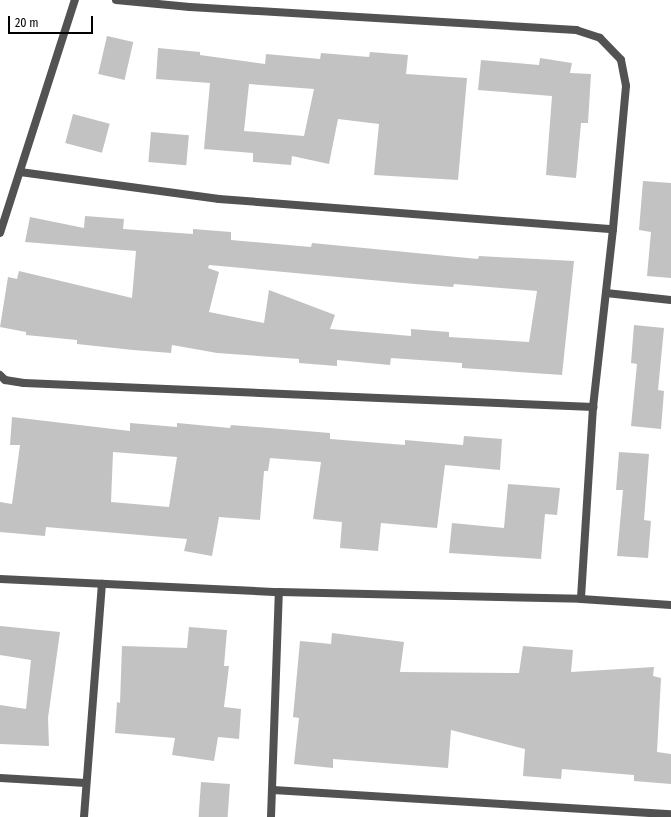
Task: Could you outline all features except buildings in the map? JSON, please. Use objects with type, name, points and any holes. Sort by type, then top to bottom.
[{"type":"street","points":[[0,233],[75,0]]},
{"type":"street","points":[[116,0],[190,7],[576,30],[600,38],[621,60],[626,86],[613,229],[593,407],[581,599]]},
{"type":"street","points":[[20,172],[219,199],[613,229]]},
{"type":"street","points":[[606,293],[671,300]]},
{"type":"street","points":[[0,375],[5,380],[24,383],[593,407]]},
{"type":"street","points":[[0,579],[279,592],[581,599],[671,605]]},
{"type":"street","points":[[84,817],[102,584]]},
{"type":"street","points":[[271,817],[279,592]]},
{"type":"street","points":[[0,778],[86,783]]},
{"type":"street","points":[[273,790],[671,814]]}]
